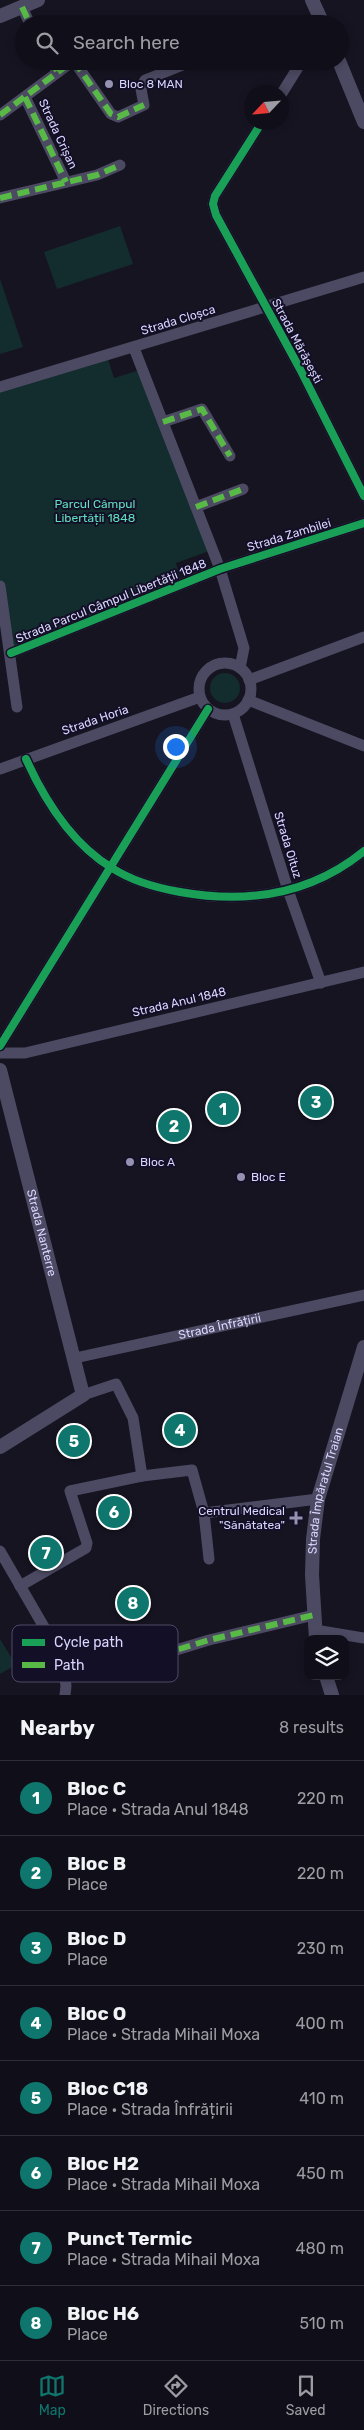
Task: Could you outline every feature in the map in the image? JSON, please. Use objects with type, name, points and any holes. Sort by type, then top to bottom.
[{"type":"street","points":[[0,16],[38,0]]},
{"type":"street","points":[[312,0],[319,15]]},
{"type":"street","points":[[22,6],[26,15]]},
{"type":"street","name":"Strada Crișan","points":[[0,115],[61,70]]},
{"type":"street","name":"Strada Crișan","points":[[80,70],[111,114],[118,117],[144,105],[141,89],[145,80],[170,70]]},
{"type":"street","points":[[287,85],[296,70]]},
{"type":"street","points":[[343,70],[364,122]]},
{"type":"street","name":"Strada Crișan","points":[[25,97],[66,182]]},
{"type":"street","name":"Strada Mărășești","points":[[257,130],[215,196],[213,204],[216,215],[268,308],[364,496]]},
{"type":"street","name":"Strada Crișan","points":[[0,198],[97,175],[120,165]]},
{"type":"street","name":"Strada Cloșca","points":[[0,387],[268,308],[364,277]]},
{"type":"street","name":"Strada Parcul Câmpul Libertății 1848","points":[[11,653],[220,569],[134,348]]},
{"type":"street","points":[[163,422],[202,409],[230,456]]},
{"type":"street","points":[[196,507],[243,489]]},
{"type":"street","name":"Strada Zambilei","points":[[220,569],[364,523]]},
{"type":"street","points":[[220,569],[244,648],[240,668]]},
{"type":"street","name":"Strada Parcul Câmpul Libertății 1848","points":[[0,586],[11,653],[17,707]]},
{"type":"street","points":[[249,680],[364,637]]},
{"type":"street","points":[[225,663],[240,668],[249,680],[248,700],[244,706],[233,714],[224,715],[208,709],[200,697],[200,681],[210,668],[225,663]]},
{"type":"street","name":"Strada Horia","points":[[0,769],[200,697]]},
{"type":"street","points":[[248,700],[364,746]]},
{"type":"street","points":[[0,1046],[112,868],[208,709]]},
{"type":"street","name":"Strada Oituz","points":[[233,714],[288,890],[321,983]]},
{"type":"street","points":[[26,759],[38,786],[58,815],[90,851],[112,868],[128,876],[166,889],[224,898],[256,897],[288,890],[331,873],[364,851]]},
{"type":"street","name":"Strada Anul 1848","points":[[0,1053],[24,1053],[364,972]]},
{"type":"street","name":"Strada Nanterre","points":[[0,1070],[83,1395]]},
{"type":"street","name":"Strada Înfrățirii","points":[[75,1358],[364,1295]]},
{"type":"street","name":"Strada Împăratul Traian","points":[[316,1634],[313,1539],[318,1499],[364,1348]]},
{"type":"street","points":[[0,1448],[83,1395],[116,1384],[133,1418],[142,1476]]},
{"type":"street","points":[[20,1586],[86,1548],[87,1543],[70,1491],[142,1476],[192,1470],[204,1513],[209,1559]]},
{"type":"street","points":[[204,1513],[318,1499]]},
{"type":"street","points":[[0,1552],[43,1625]]},
{"type":"street","points":[[178,1649],[209,1640],[314,1615]]},
{"type":"street","points":[[316,1634],[364,1638]]},
{"type":"street","points":[[327,1680],[332,1695]]},
{"type":"street","points":[[65,1682],[65,1695]]},
{"type":"green space","points":[[120,226],[133,264],[57,289],[44,252]]},
{"type":"green space","points":[[0,279],[23,347],[0,354]]},
{"type":"green space","name":"Parcul Câmpul Libertății 1848","points":[[107,356],[114,378],[143,369],[212,550],[176,563],[182,584],[11,653],[0,586],[0,387]]},
{"type":"green space","points":[[225,673],[236,677],[240,688],[236,699],[225,703],[214,699],[210,688],[214,677]]},
{"type":"green space","points":[[0,1639],[12,1658],[12,1667],[0,1674]]},
{"type":"marked path","points":[[22,7],[26,15]]},
{"type":"marked path","points":[[0,115],[61,70]]},
{"type":"marked path","points":[[80,70],[111,114],[118,117],[144,105]]},
{"type":"marked path","points":[[25,97],[66,182]]},
{"type":"marked path","points":[[0,198],[97,175],[120,165]]},
{"type":"marked path","points":[[163,422],[202,409],[230,456]]},
{"type":"marked path","points":[[196,507],[243,489]]},
{"type":"marked path","points":[[178,1649],[209,1640],[314,1615]]},
{"type":"cycle path","points":[[257,130],[215,196],[213,204],[216,215],[300,369],[364,496]]},
{"type":"cycle path","points":[[11,653],[220,569],[364,523]]},
{"type":"cycle path","points":[[0,1046],[208,709]]},
{"type":"cycle path","points":[[26,759],[51,806],[84,847],[120,873],[154,886],[180,892],[229,897],[277,893],[322,878],[364,851]]},
{"type":"place","name":"Bloc 8 MAN","points":[[109,84]]},
{"type":"place","name":"Bloc D","points":[[316,1102]]},
{"type":"place","name":"Bloc C","points":[[223,1109]]},
{"type":"place","name":"Bloc B","points":[[174,1126]]},
{"type":"place","name":"Bloc A","points":[[130,1162]]},
{"type":"place","name":"Bloc E","points":[[241,1177]]},
{"type":"place","name":"Bloc O","points":[[180,1430]]},
{"type":"place","name":"Bloc C18","points":[[74,1441]]},
{"type":"place","name":"Bloc H2","points":[[114,1512]]},
{"type":"place","name":"Centrul Medical \"Sănătatea\"","points":[[296,1518]]},
{"type":"place","name":"Punct Termic","points":[[46,1553]]},
{"type":"place","name":"Bloc H6","points":[[133,1603]]}]
